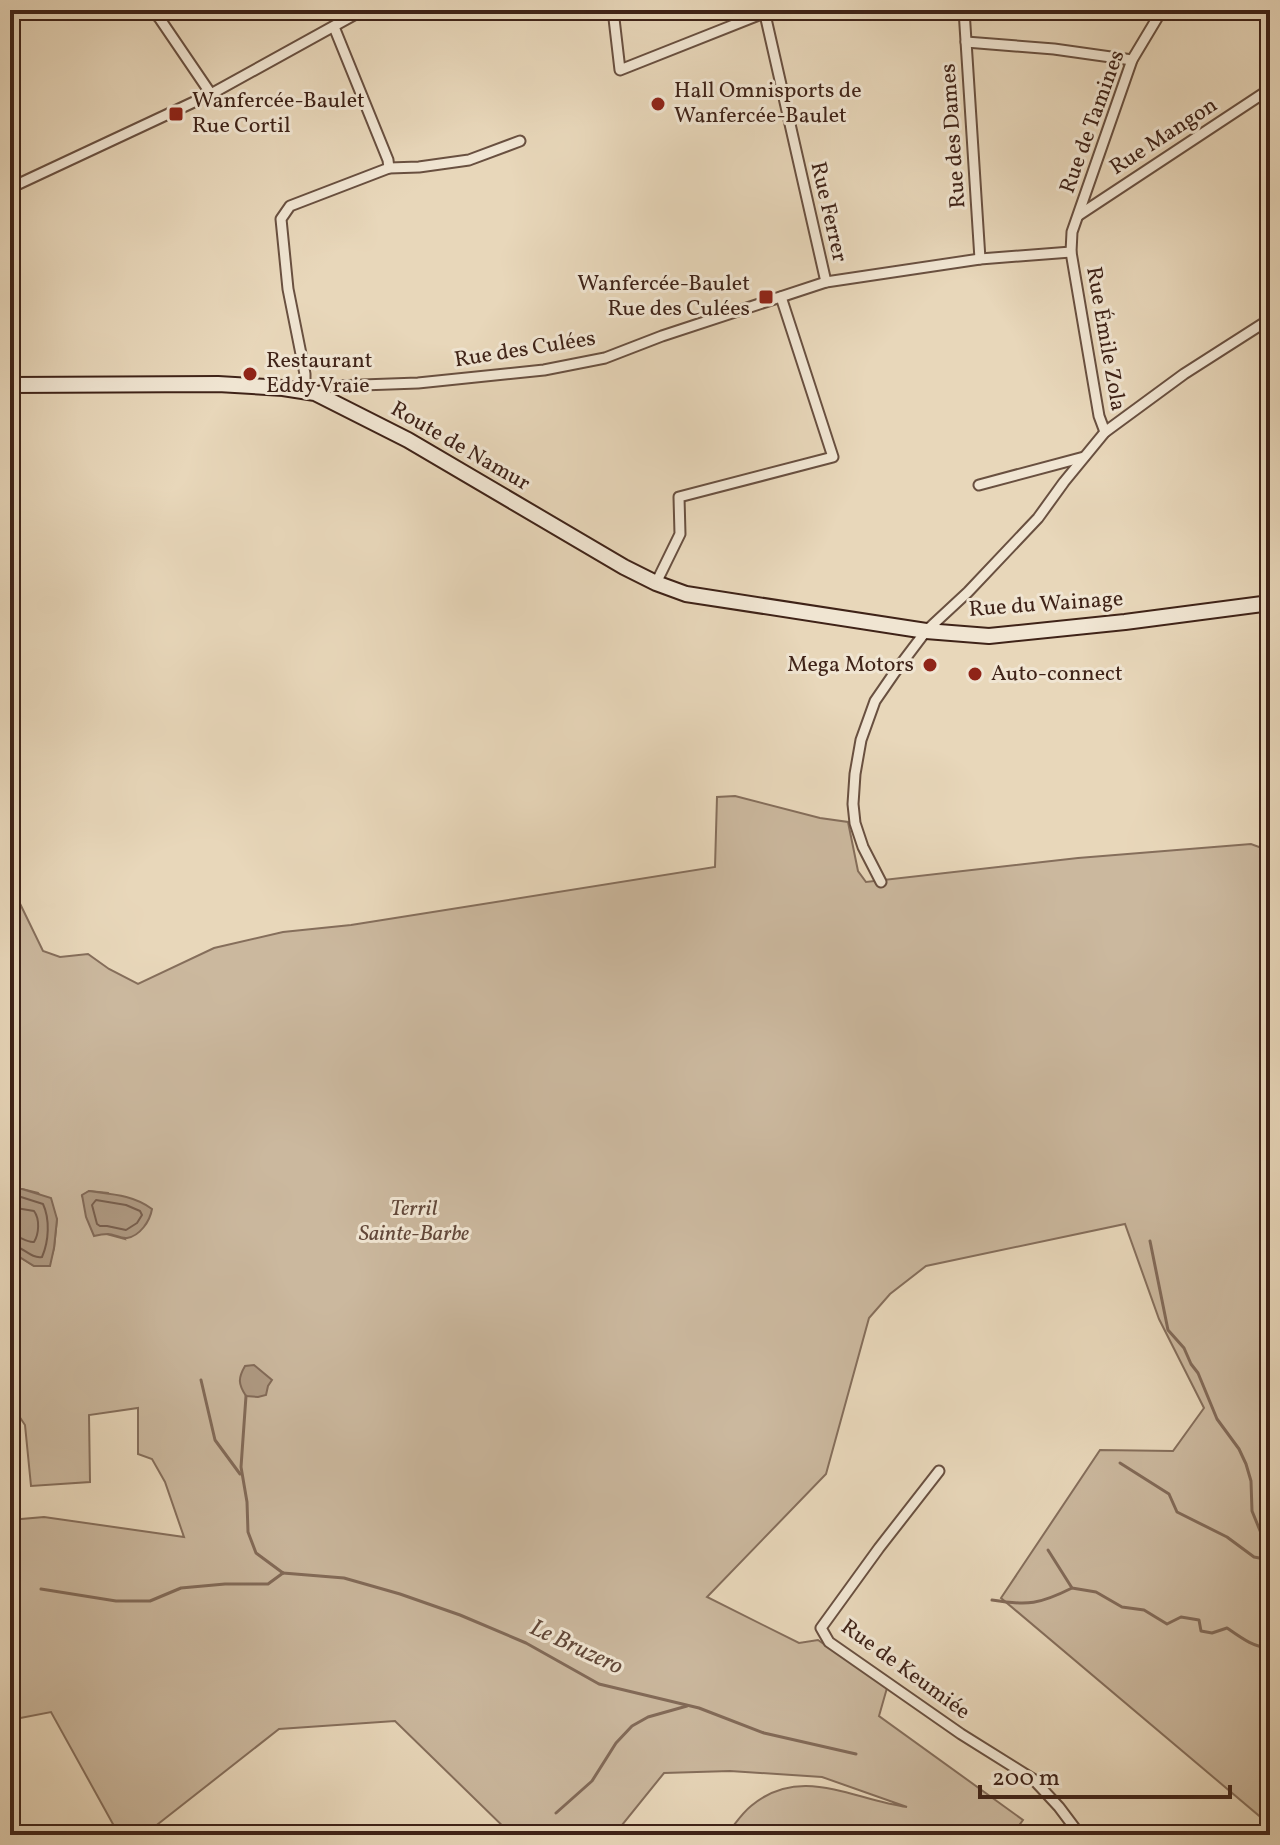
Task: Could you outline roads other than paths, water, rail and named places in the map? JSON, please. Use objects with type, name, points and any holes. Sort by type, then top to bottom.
[{"type":"main road","name":"Route de Namur","points":[[13,387],[218,384],[310,392],[408,440],[656,583],[686,594],[824,616]]},
{"type":"main road","name":"Rue du Wainage","points":[[824,616],[926,631],[989,636],[1270,603]]},
{"type":"street","points":[[152,10],[211,94]]},
{"type":"street","points":[[10,188],[211,94],[363,10]]},
{"type":"street","points":[[613,10],[620,70],[764,12]]},
{"type":"street","name":"Rue des Dames","points":[[964,10],[980,259]]},
{"type":"street","name":"Rue de Tamines","points":[[1071,252],[1072,232],[1132,60],[1162,10]]},
{"type":"street","name":"Rue Ferrer","points":[[764,12],[826,282]]},
{"type":"street","points":[[334,27],[389,168]]},
{"type":"street","points":[[966,42],[1054,49],[1132,60]]},
{"type":"street","name":"Rue Mangon","points":[[1079,215],[1270,89]]},
{"type":"street","points":[[310,392],[288,289],[281,219],[290,206],[389,168],[469,160],[520,141]]},
{"type":"street","name":"Rue des Culées","points":[[310,392],[334,386],[434,382],[544,370],[605,358],[826,282],[980,259],[1071,252]]},
{"type":"street","name":"Rue Émile Zola","points":[[1071,252],[1099,416],[1105,432]]},
{"type":"street","points":[[656,583],[680,534],[679,497],[833,457],[781,297]]},
{"type":"street","points":[[881,882],[855,823],[855,774],[861,740],[875,701],[895,672],[926,631],[1038,518],[1105,432],[1184,374],[1270,319]]},
{"type":"street","points":[[979,485],[1085,457]]},
{"type":"street","name":"Rue de Keumiée","points":[[939,1471],[821,1628],[829,1642],[961,1734],[1033,1779],[1080,1835]]},
{"type":"water","points":[[10,1189],[22,1189],[51,1198],[57,1219],[50,1266],[34,1266],[10,1251]]},
{"type":"water","points":[[89,1191],[138,1201],[152,1209],[149,1218],[132,1237],[94,1236],[82,1195]]},
{"type":"water","points":[[254,1365],[272,1380],[266,1395],[246,1396],[241,1388],[240,1378],[245,1366]]},
{"type":"waterway","points":[[1150,1241],[1168,1330],[1184,1348],[1217,1419],[1246,1464],[1251,1481],[1252,1511],[1270,1555]]},
{"type":"waterway","points":[[201,1380],[215,1440],[240,1474]]},
{"type":"waterway","points":[[246,1396],[241,1467],[248,1532],[256,1553],[283,1573]]},
{"type":"waterway","points":[[1120,1463],[1169,1494],[1177,1512],[1227,1537],[1254,1557],[1270,1560]]},
{"type":"waterway","points":[[1048,1550],[1072,1588],[1096,1592],[1122,1607],[1144,1610],[1167,1624],[1181,1617],[1199,1620],[1201,1631],[1212,1633],[1227,1628],[1253,1644],[1270,1648]]},
{"type":"waterway","name":"Le Bruzero","points":[[283,1573],[344,1578],[400,1594],[526,1643],[599,1684],[699,1708],[764,1733],[856,1754]]},
{"type":"waterway","points":[[41,1589],[116,1601],[150,1601],[181,1588],[268,1584],[283,1573]]},
{"type":"waterway","points":[[992,1600],[1034,1602],[1072,1588]]},
{"type":"waterway","points":[[556,1813],[592,1781],[616,1743],[632,1726],[648,1717],[687,1706]]},
{"type":"place","name":"Hall Omnisports de Wanfercée-Baulet","points":[[658,104]]},
{"type":"place","name":"Wanfercée-Baulet Rue Cortil","points":[[176,114]]},
{"type":"place","name":"Wanfercée-Baulet Rue des Culées","points":[[766,297]]},
{"type":"place","name":"Restaurant Eddy Vraie","points":[[250,374]]},
{"type":"place","name":"Mega Motors","points":[[930,665]]},
{"type":"place","name":"Auto-connect","points":[[975,674]]},
{"type":"park label","name":"Terril Sainte-Barbe","points":[[414,1222]]}]
